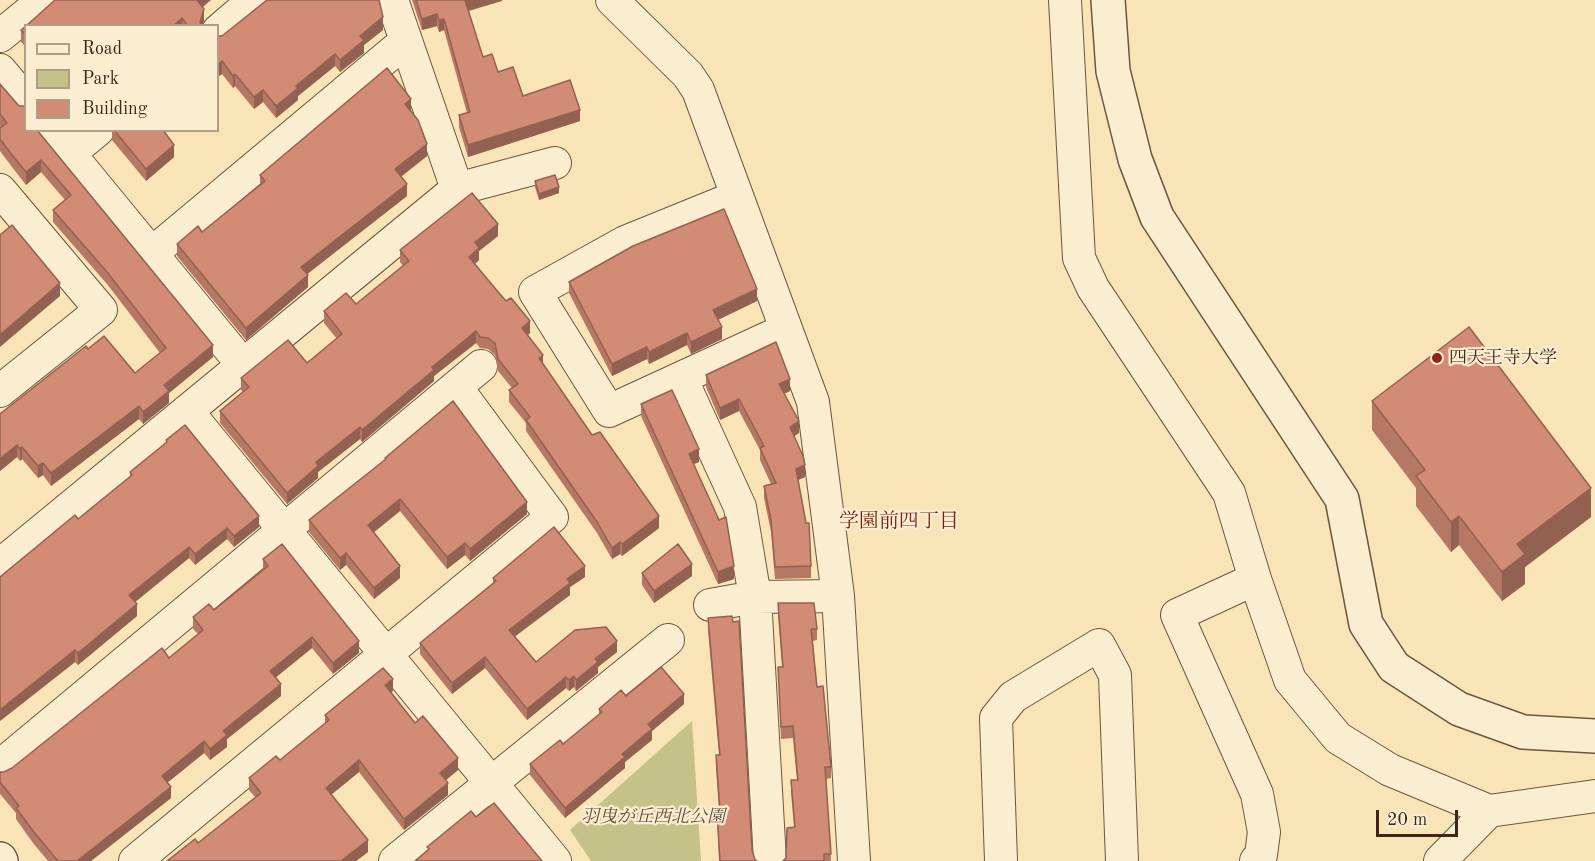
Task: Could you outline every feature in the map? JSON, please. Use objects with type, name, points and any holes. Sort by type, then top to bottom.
[{"type":"street","points":[[0,36],[44,0]]},
{"type":"street","points":[[219,30],[254,0]]},
{"type":"street","points":[[392,0],[457,189]]},
{"type":"street","points":[[612,0],[688,75],[698,90],[813,402],[838,596],[854,861]]},
{"type":"street","points":[[1065,0],[1079,258],[1093,288],[1229,493],[1255,579],[1290,680],[1338,738],[1390,770],[1489,811],[1595,796]]},
{"type":"street","points":[[1108,0],[1113,71],[1135,159],[1158,217],[1342,499],[1366,624],[1394,667],[1459,708],[1523,732],[1595,735]]},
{"type":"street","points":[[151,254],[406,41]]},
{"type":"street","points":[[0,70],[24,99]]},
{"type":"street","points":[[52,132],[243,366]]},
{"type":"street","points":[[69,154],[96,132]]},
{"type":"street","points":[[0,565],[457,189],[555,163]]},
{"type":"street","points":[[736,197],[625,242],[535,292],[609,411],[785,330]]},
{"type":"street","points":[[0,391],[101,310],[3,201]]},
{"type":"street","points":[[0,766],[481,366]]},
{"type":"street","points":[[681,378],[740,507],[755,597],[770,861]]},
{"type":"street","points":[[135,861],[552,517],[456,387]]},
{"type":"street","points":[[187,411],[555,861]]},
{"type":"street","points":[[1255,579],[1177,615],[1257,794],[1264,832],[1261,855],[1256,861]]},
{"type":"street","points":[[710,605],[755,597],[838,596]]},
{"type":"street","points":[[395,861],[668,640]]},
{"type":"street","points":[[1001,861],[996,718],[1013,697],[1099,645],[1115,675],[1122,861]]},
{"type":"street","points":[[1440,861],[1489,811]]},
{"type":"green space","name":"羽曳が丘西北公園","points":[[692,721],[701,861],[591,861],[570,830]]},
{"type":"building","points":[[55,0],[197,0],[204,9],[201,24],[186,24],[182,18],[175,24],[28,24]]},
{"type":"building","points":[[267,0],[379,0],[383,17],[360,36],[364,40],[340,60],[335,54],[276,106],[263,90],[254,97],[222,61],[219,64],[219,36]]},
{"type":"building","points":[[416,0],[465,0],[483,57],[492,54],[498,72],[513,67],[523,96],[570,80],[580,110],[468,145],[459,115],[470,112],[444,19],[439,20],[437,14],[422,19]]},
{"type":"building","points":[[387,68],[411,99],[405,104],[418,120],[427,144],[395,169],[407,184],[301,267],[308,275],[246,328],[177,244],[198,226],[202,232],[265,181],[260,175]]},
{"type":"building","points":[[0,84],[19,106],[24,106],[24,132],[39,132],[213,345],[164,385],[169,391],[143,412],[139,406],[51,473],[43,463],[38,466],[22,447],[20,449],[17,445],[0,459],[0,414],[86,346],[88,349],[104,336],[135,373],[166,348],[107,272],[53,210],[71,195],[41,160],[26,172],[0,139],[0,128],[7,123],[0,114]]},
{"type":"building","points":[[116,132],[164,132],[174,145],[146,169]]},
{"type":"building","points":[[555,175],[559,187],[539,194],[535,181]]},
{"type":"building","points":[[472,193],[498,224],[475,242],[479,248],[469,257],[506,301],[511,298],[530,321],[522,328],[543,355],[539,358],[592,435],[600,432],[659,516],[622,544],[620,542],[612,548],[597,522],[526,420],[530,417],[509,390],[518,384],[498,359],[495,343],[488,338],[480,337],[476,331],[432,367],[434,370],[362,430],[360,427],[316,462],[318,466],[287,493],[220,411],[249,387],[241,378],[288,340],[307,363],[342,334],[324,311],[346,293],[356,304],[409,261],[400,250]]},
{"type":"building","points":[[724,209],[757,289],[713,310],[722,327],[691,342],[687,333],[649,352],[647,347],[612,364],[569,282],[633,246]]},
{"type":"building","points":[[12,225],[60,283],[0,335],[0,235]]},
{"type":"building","points":[[1469,327],[1591,488],[1517,544],[1525,554],[1502,572],[1459,516],[1451,522],[1416,476],[1425,470],[1372,401]]},
{"type":"building","points":[[776,342],[790,379],[779,384],[799,421],[790,427],[805,465],[796,469],[806,523],[809,523],[811,566],[775,567],[771,520],[764,486],[776,483],[760,448],[764,446],[739,399],[720,408],[706,375]]},
{"type":"building","points":[[672,390],[699,449],[689,454],[719,520],[726,517],[734,566],[718,572],[641,404]]},
{"type":"building","points":[[453,401],[527,502],[470,549],[465,543],[447,557],[400,499],[368,525],[400,566],[374,588],[346,553],[340,558],[309,520],[386,459]]},
{"type":"building","points":[[185,425],[259,516],[234,536],[227,528],[195,554],[189,547],[129,595],[137,604],[78,653],[75,650],[0,710],[0,577],[75,515],[78,519],[132,475],[130,472]]},
{"type":"building","points":[[554,527],[585,566],[567,579],[570,583],[509,630],[536,662],[575,630],[606,627],[617,641],[595,659],[598,662],[576,680],[574,676],[569,680],[566,677],[527,709],[485,657],[452,683],[420,643],[496,581],[493,578]]},
{"type":"building","points":[[282,544],[359,641],[333,663],[312,637],[270,671],[281,684],[223,731],[227,735],[210,749],[204,741],[162,776],[171,787],[77,861],[58,861],[16,808],[19,806],[0,782],[0,772],[12,768],[162,648],[169,658],[203,630],[193,617],[209,604],[214,610],[268,566],[263,559]]},
{"type":"building","points":[[678,544],[692,564],[654,591],[642,573]]},
{"type":"building","points":[[778,603],[814,603],[817,629],[811,629],[817,687],[823,686],[831,767],[825,767],[831,854],[824,854],[824,861],[783,861],[786,858],[787,828],[795,827],[791,780],[798,780],[793,726],[781,727],[778,667],[783,667]]},
{"type":"building","points":[[732,616],[733,622],[739,621],[752,850],[757,861],[720,861],[717,812],[720,811],[716,755],[720,755],[708,618]]},
{"type":"building","points":[[661,667],[684,694],[648,724],[652,729],[622,754],[625,757],[565,808],[530,764],[560,740],[563,744],[602,712],[599,709],[621,690],[626,696]]},
{"type":"building","points":[[383,668],[393,679],[385,685],[415,723],[423,716],[458,758],[440,773],[448,783],[404,819],[359,760],[326,788],[368,840],[341,861],[167,861],[195,839],[198,843],[261,793],[249,778],[276,756],[280,760],[329,720],[325,715]]},
{"type":"building","points":[[494,803],[542,861],[415,861],[429,849],[427,847],[471,811],[476,817]]},
{"type":"place","name":"四天王寺大学","points":[[1437,358]]},
{"type":"district","name":"学園前四丁目","points":[[899,522]]}]
